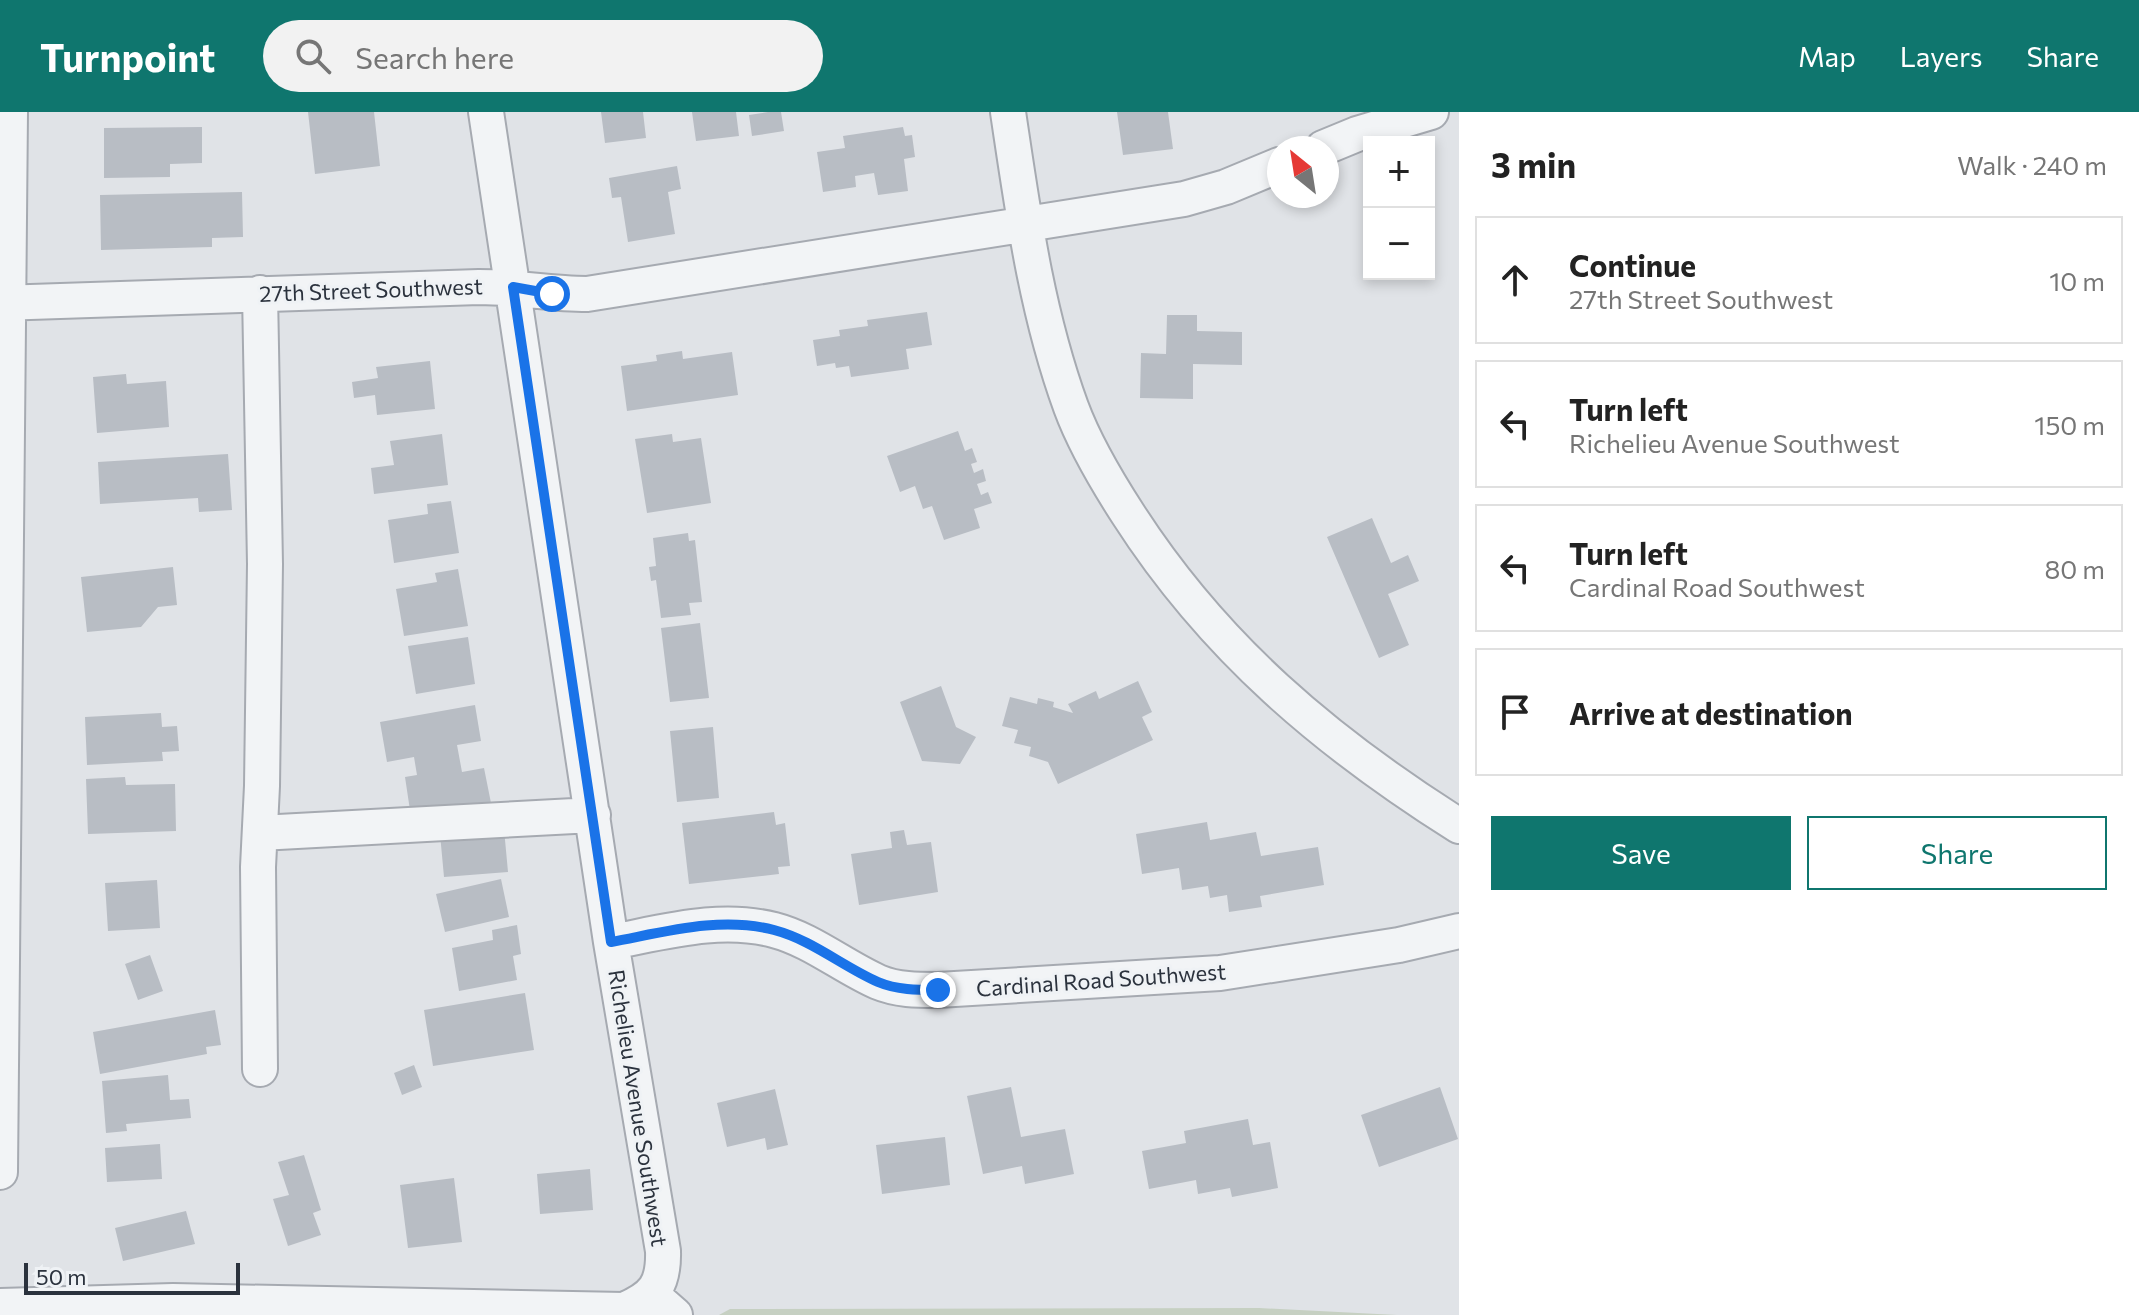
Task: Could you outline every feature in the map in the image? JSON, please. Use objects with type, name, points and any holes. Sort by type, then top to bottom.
[{"type":"street","points":[[0,1172],[4,303],[10,112]]},
{"type":"street","name":"Richelieu Avenue Southwest","points":[[486,112],[611,942],[663,1251],[659,1282],[663,1304]]},
{"type":"street","points":[[1008,112],[1025,226],[1051,347],[1072,410],[1101,472],[1143,537],[1192,602],[1235,650],[1294,706],[1356,758],[1459,826]]},
{"type":"street","points":[[1339,141],[1431,112]]},
{"type":"street","name":"27th Street Southwest","points":[[4,303],[513,287],[552,294],[587,294],[1184,199],[1226,187],[1267,170]]},
{"type":"street","points":[[260,293],[265,564],[260,1069]]},
{"type":"street","points":[[260,833],[593,815]]},
{"type":"street","name":"Cardinal Road Southwest","points":[[611,942],[715,924],[742,924],[776,930],[807,943],[879,983],[908,990],[938,990],[1220,973],[1399,945],[1459,931]]},
{"type":"street","points":[[0,1306],[173,1301],[624,1310],[643,1301],[663,1304]]},
{"type":"green space","points":[[1259,1308],[1397,1315],[719,1315],[730,1309]]},
{"type":"building","points":[[308,112],[374,112],[380,166],[315,174]]},
{"type":"building","points":[[601,112],[643,112],[646,138],[605,143]]},
{"type":"building","points":[[692,112],[736,112],[739,136],[696,141]]},
{"type":"building","points":[[781,112],[784,131],[752,136],[749,115]]},
{"type":"building","points":[[1117,112],[1168,112],[1173,149],[1123,155]]},
{"type":"building","points":[[202,127],[202,163],[170,164],[170,177],[104,178],[104,128]]},
{"type":"building","points":[[903,127],[905,136],[912,135],[915,157],[904,159],[908,191],[878,195],[874,173],[855,176],[856,187],[823,192],[817,152],[845,148],[843,136]]},
{"type":"building","points":[[677,166],[681,189],[668,192],[675,234],[628,242],[621,197],[612,198],[609,178]]},
{"type":"building","points":[[242,192],[243,237],[212,238],[212,247],[101,250],[100,195]]},
{"type":"building","points":[[927,312],[932,345],[906,349],[909,369],[851,377],[849,366],[836,368],[835,363],[817,366],[813,340],[840,336],[839,330],[868,326],[867,320]]},
{"type":"building","points":[[1167,315],[1197,315],[1197,331],[1242,332],[1242,365],[1193,364],[1193,399],[1140,398],[1141,353],[1166,354]]},
{"type":"building","points":[[682,351],[683,359],[732,352],[738,395],[627,411],[621,366],[657,361],[656,355]]},
{"type":"building","points":[[430,361],[435,409],[377,415],[375,395],[354,398],[352,382],[378,378],[376,367]]},
{"type":"building","points":[[126,374],[127,384],[166,381],[169,427],[97,433],[93,377]]},
{"type":"building","points":[[958,431],[965,451],[972,448],[977,462],[971,464],[974,473],[983,469],[986,481],[977,484],[981,495],[988,492],[992,503],[974,509],[980,528],[944,540],[932,506],[923,509],[915,486],[900,492],[887,456]]},
{"type":"building","points":[[442,434],[448,485],[374,494],[371,468],[394,465],[390,441]]},
{"type":"building","points":[[672,434],[673,442],[701,438],[711,503],[647,513],[635,439]]},
{"type":"building","points":[[228,454],[232,510],[199,512],[198,498],[100,504],[98,462]]},
{"type":"building","points":[[451,501],[459,553],[394,563],[388,520],[428,514],[427,504]]},
{"type":"building","points":[[1372,518],[1391,563],[1408,555],[1419,581],[1388,594],[1409,645],[1379,658],[1327,537]]},
{"type":"building","points":[[688,533],[689,541],[695,540],[702,602],[689,603],[691,615],[661,618],[656,580],[651,581],[649,567],[656,566],[653,538]]},
{"type":"building","points":[[173,567],[177,605],[158,607],[141,627],[87,632],[81,577]]},
{"type":"building","points":[[458,569],[468,626],[404,636],[396,589],[437,582],[435,573]]},
{"type":"building","points":[[700,623],[709,698],[670,702],[661,628]]},
{"type":"building","points":[[468,637],[475,684],[416,694],[408,646]]},
{"type":"building","points":[[1138,681],[1152,712],[1142,717],[1153,740],[1058,784],[1048,762],[1029,756],[1031,747],[1014,743],[1018,730],[1002,726],[1010,697],[1037,704],[1038,698],[1054,702],[1053,707],[1073,713],[1068,704],[1096,691],[1099,699]]},
{"type":"building","points":[[941,686],[956,727],[976,737],[960,764],[922,761],[900,702]]},
{"type":"building","points":[[475,705],[481,741],[457,745],[462,772],[484,768],[491,803],[411,817],[405,777],[417,775],[414,757],[387,762],[380,722]]},
{"type":"building","points":[[161,713],[162,727],[177,726],[179,751],[162,752],[163,761],[87,765],[85,717]]},
{"type":"building","points":[[713,727],[719,798],[677,802],[670,731]]},
{"type":"building","points":[[125,777],[126,785],[175,784],[176,831],[88,834],[86,779]]},
{"type":"building","points":[[774,812],[776,825],[785,823],[790,866],[778,867],[779,874],[689,884],[682,823]]},
{"type":"building","points":[[1207,822],[1210,840],[1256,832],[1261,856],[1318,847],[1324,885],[1260,896],[1262,907],[1229,912],[1227,895],[1210,898],[1208,886],[1182,890],[1179,868],[1142,874],[1136,834]]},
{"type":"building","points":[[504,829],[508,872],[444,877],[440,834]]},
{"type":"building","points":[[904,830],[907,845],[931,842],[938,892],[859,905],[851,854],[892,848],[890,832]]},
{"type":"building","points":[[501,879],[509,917],[445,932],[436,894]]},
{"type":"building","points":[[157,880],[160,928],[108,931],[105,883]]},
{"type":"building","points":[[517,925],[521,954],[513,956],[517,980],[459,991],[452,948],[493,940],[492,930]]},
{"type":"building","points":[[150,955],[163,991],[138,1000],[125,964]]},
{"type":"building","points":[[525,993],[534,1050],[433,1066],[424,1010]]},
{"type":"building","points":[[215,1010],[221,1045],[206,1047],[207,1054],[100,1074],[93,1032]]},
{"type":"building","points":[[414,1065],[422,1087],[402,1095],[394,1073]]},
{"type":"building","points":[[168,1075],[170,1100],[189,1099],[191,1118],[126,1124],[127,1131],[106,1133],[102,1081]]},
{"type":"building","points":[[1011,1087],[1021,1137],[1065,1129],[1074,1174],[1025,1184],[1022,1166],[983,1174],[967,1096]]},
{"type":"building","points":[[1440,1087],[1458,1139],[1379,1167],[1361,1115]]},
{"type":"building","points":[[775,1089],[788,1145],[767,1150],[765,1138],[727,1147],[717,1103]]},
{"type":"building","points":[[1248,1119],[1253,1145],[1270,1142],[1278,1188],[1232,1197],[1230,1188],[1198,1194],[1196,1180],[1149,1189],[1142,1151],[1186,1143],[1184,1131]]},
{"type":"building","points":[[945,1137],[950,1185],[882,1194],[876,1145]]},
{"type":"building","points":[[160,1144],[162,1179],[107,1182],[105,1148]]},
{"type":"building","points":[[304,1155],[321,1210],[313,1213],[321,1235],[288,1246],[273,1199],[289,1195],[278,1162]]},
{"type":"building","points":[[590,1169],[593,1210],[540,1214],[537,1174]]},
{"type":"building","points":[[454,1178],[462,1242],[408,1248],[400,1185]]},
{"type":"building","points":[[186,1211],[195,1244],[123,1261],[115,1228]]},
{"type":"route","points":[[552,294],[513,287],[611,942],[715,924],[742,924],[776,930],[807,943],[879,983],[908,990],[938,990]]}]
